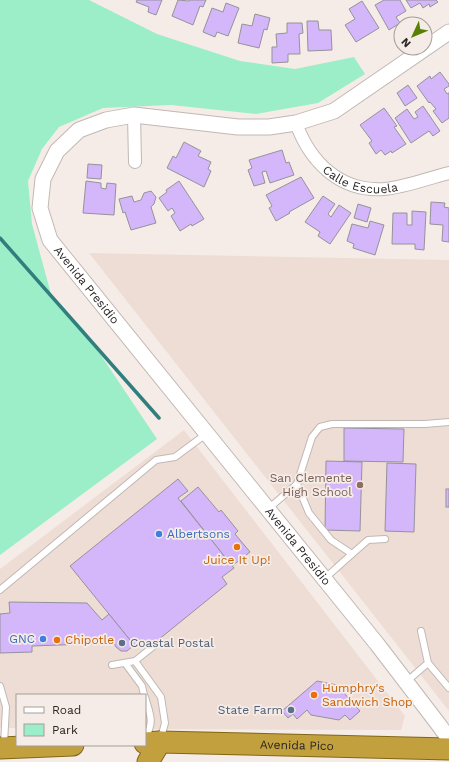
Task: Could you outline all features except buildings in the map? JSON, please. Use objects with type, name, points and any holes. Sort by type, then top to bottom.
[{"type":"highway","name":"Avenida Pico","points":[[150,741],[449,749]]},
{"type":"highway","points":[[148,762],[150,741]]},
{"type":"highway","points":[[2,748],[49,746]]},
{"type":"street","name":"Avenida Presidio","points":[[449,32],[334,111],[296,123],[269,127],[238,127],[134,115],[106,120],[79,130],[57,151],[43,179],[40,208],[50,240],[324,579],[406,682],[449,739]]},
{"type":"street","points":[[134,115],[135,162]]},
{"type":"street","name":"Calle Escuela","points":[[296,123],[304,142],[322,167],[336,178],[360,188],[385,189],[449,173]]},
{"type":"lane","points":[[268,510],[297,484],[312,437],[320,427],[332,424],[425,424],[449,422]]},
{"type":"lane","points":[[0,590],[156,460],[175,457],[206,434]]},
{"type":"lane","points":[[297,484],[309,513],[331,540],[352,554]]},
{"type":"lane","points":[[324,579],[368,540],[385,539]]},
{"type":"lane","points":[[421,631],[428,663],[449,688]]},
{"type":"lane","points":[[112,665],[135,661],[155,645]]},
{"type":"lane","points":[[135,661],[161,697],[165,722],[150,741]]},
{"type":"lane","points":[[125,662],[142,686],[144,694]]},
{"type":"lane","points":[[406,682],[428,663]]},
{"type":"lane","points":[[0,686],[6,707],[2,748]]},
{"type":"lane","points":[[146,700],[152,722],[149,731],[150,741]]},
{"type":"shaded area","name":"San Clemente High School","points":[[89,253],[449,260],[449,711]]},
{"type":"shaded area","points":[[184,430],[405,716],[401,730],[146,729],[146,694],[16,694],[16,728],[0,728],[0,569]]},
{"type":"green space","points":[[0,0],[89,0],[157,34],[240,61],[295,69],[354,57],[365,74],[318,103],[256,114],[171,105],[103,108],[59,127],[42,149],[28,181],[32,224],[51,294],[84,330],[157,439],[0,555]]},
{"type":"waterway","points":[[0,238],[159,418]]},
{"type":"place","name":"San Clemente High School","points":[[360,485]]},
{"type":"place","name":"Albertsons","points":[[159,534]]},
{"type":"place","name":"Juice It Up!","points":[[237,547]]},
{"type":"place","name":"GNC","points":[[43,639]]},
{"type":"place","name":"Chipotle","points":[[57,640]]},
{"type":"place","name":"Coastal Postal","points":[[122,643]]},
{"type":"place","name":"Humphry's Sandwich Shop","points":[[314,695]]},
{"type":"place","name":"State Farm","points":[[291,710]]}]
